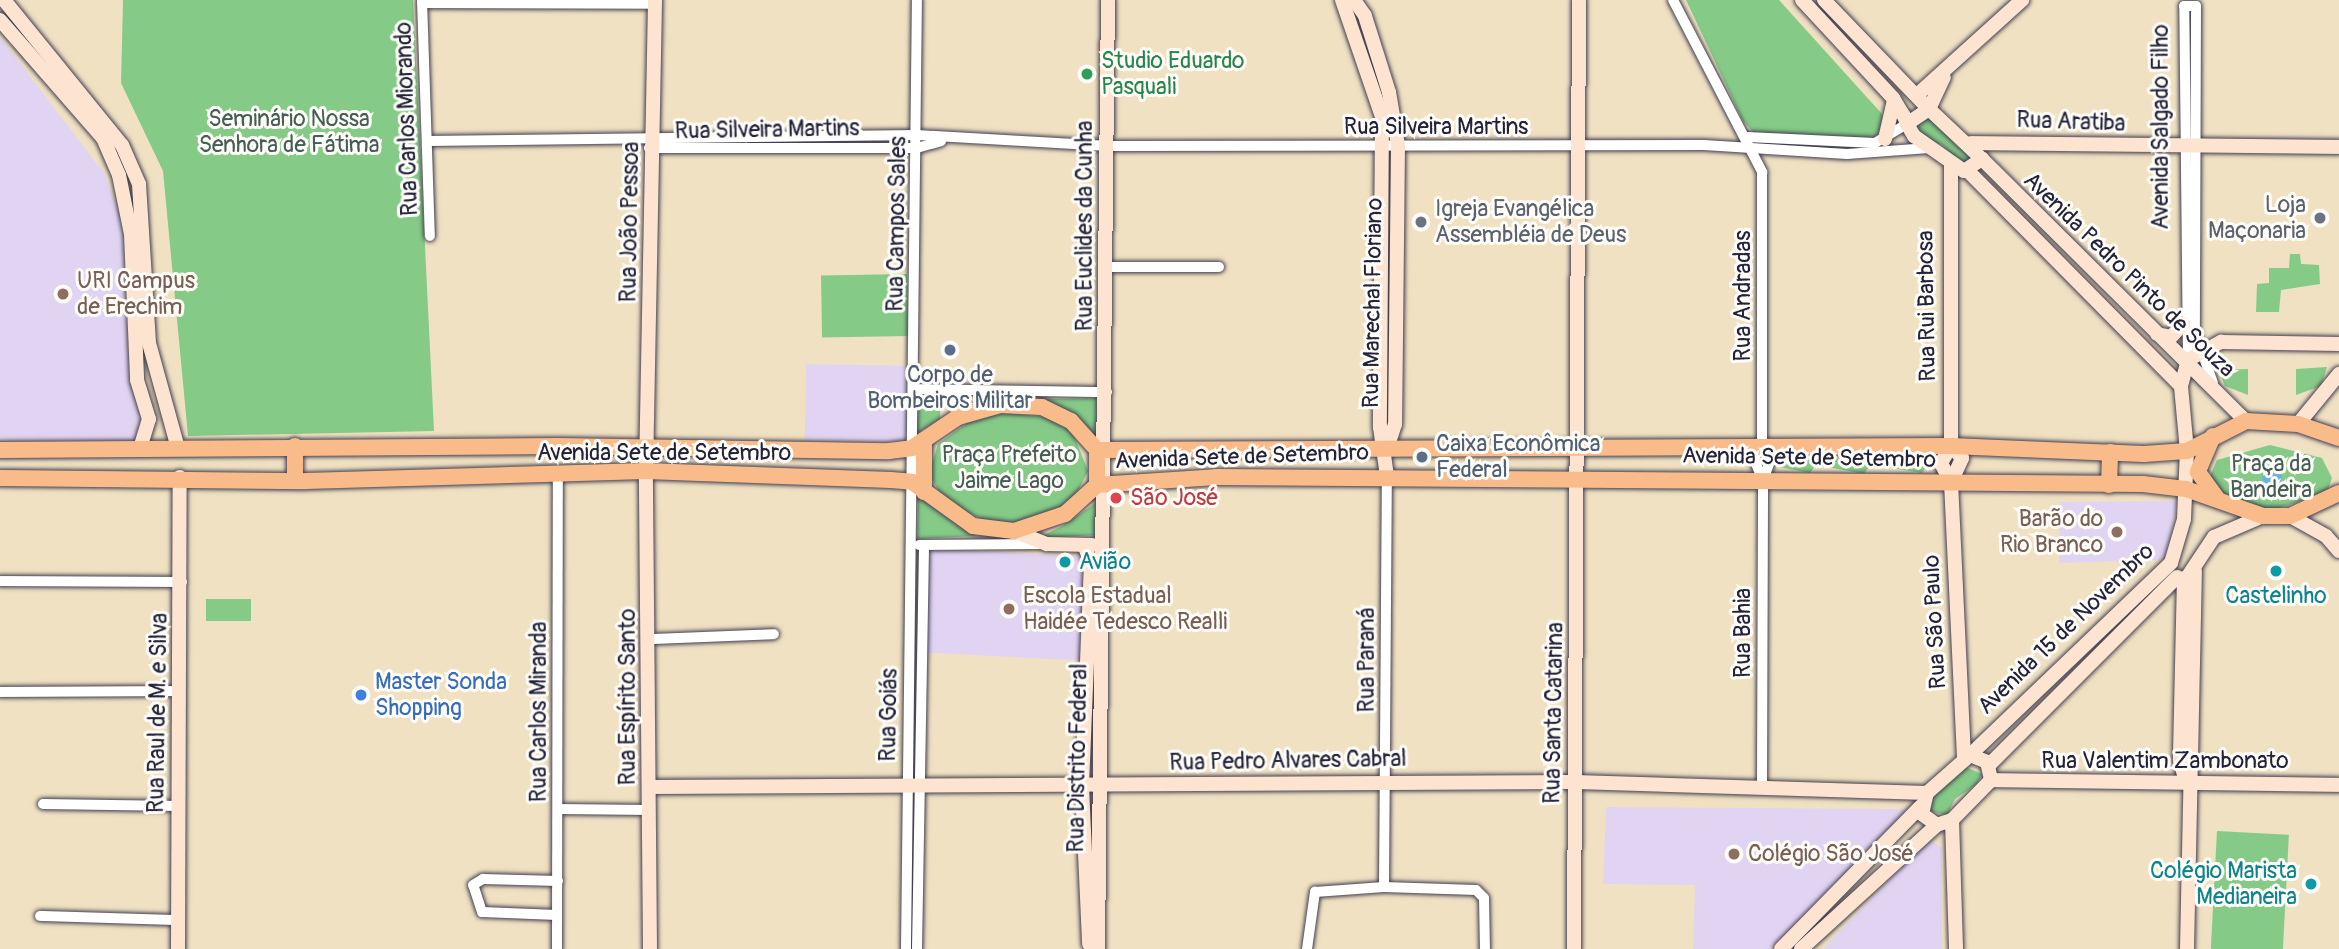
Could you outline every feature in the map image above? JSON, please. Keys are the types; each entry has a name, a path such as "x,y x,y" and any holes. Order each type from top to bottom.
{"main road":[{"name":"Avenida Sete de Setembro","path":"0,450 918,444 958,417 1000,405 1026,406 1071,421 1102,452 1580,450 1762,446 1951,446 2110,452 2188,451"},
{"path":"2188,451 2214,434 2246,421 2298,424 2336,438"},
{"path":"2214,434 2198,472 2218,500 2263,516 2290,516 2332,496 2339,481"},
{"path":"918,444 918,487 957,518 1008,531"},
{"path":"295,446 295,481"},
{"path":"558,446 558,474"},
{"path":"178,448 180,477"},
{"path":"1102,452 1102,484"},
{"path":"2109,485 2110,452"},
{"path":"1213,453 1216,477"},
{"name":"Avenida Sete de Setembro","path":"0,478 180,477 295,481 646,471 918,487"},
{"name":"Avenida Sete de Setembro","path":"1008,531 1065,514 1102,484 1216,477 1387,476 2109,485 2186,489 2218,500"}],"street":[{"path":"4,0 122,145 138,184 154,370 178,448"},
{"name":"Rua Campos Sales","path":"917,0 918,135 913,389 918,444"},
{"name":"Rua Euclides da Cunha","path":"1102,452 1107,392 1108,0"},
{"name":"Rua Marechal Floriano","path":"1342,0 1391,145"},
{"name":"Rua Marechal Floriano","path":"1354,0 1365,16 1389,92 1391,145 1380,427 1387,450 1387,476"},
{"name":"Rua Santa Catarina","path":"1574,949 1580,478 1579,0"},
{"name":"Rua Andradas","path":"1673,0 1754,148 1762,172 1762,446"},
{"name":"Avenida Pedro Pinto de Souza","path":"1802,0 1894,100 1907,124 1929,148 1951,165 1969,172 2181,386 2188,451 2186,489"},
{"name":"Avenida Pedro Pinto de Souza","path":"1824,0 1929,109 1971,143 1982,159 2157,334 2194,356 2246,421"},
{"path":"1917,95 1944,76 2022,0"},
{"path":"422,1 655,2"},
{"name":"Rua Carlos Miorando","path":"422,1 430,236"},
{"name":"Rua João Pessoa","path":"647,446 655,144 655,2"},
{"name":"Avenida Salgado Filho","path":"2181,386 2194,356 2190,148 2184,6 2196,6 2190,148 2183,324 2194,356"},
{"path":"0,20 103,138 119,175 131,234 136,372 149,419 140,449"},
{"path":"1844,44 1858,34"},
{"path":"1747,137 1846,144 1885,139 1929,109 1944,76"},
{"path":"1885,139 1894,100"},
{"name":"Rua Silveira Martins","path":"655,144 812,136 918,135 941,141 1109,146 1754,148 1847,154 1929,148"},
{"path":"812,136 813,149"},
{"name":"Rua Silveira Martins","path":"428,141 636,143 813,149 917,148 941,141"},
{"name":"Rua Aratiba","path":"1971,143 2190,148 2339,147"},
{"path":"1969,172 1982,159"},
{"name":"Rua Rui Barbosa","path":"1951,165 1951,446 1941,463 1951,482"},
{"path":"2073,276 2087,265"},
{"path":"1108,267 1219,267"},
{"path":"2157,334 2171,337 2183,324"},
{"path":"2194,356 2221,342 2339,344"},
{"path":"136,372 154,370"},
{"path":"2298,424 2339,374"},
{"path":"913,389 1107,392"},
{"path":"974,390 1000,405"},
{"path":"1026,406 1049,391"},
{"name":"Rua Espírito Santo","path":"647,446 652,639 650,949"},
{"path":"1762,446 1771,459 1763,480 1754,459 1762,446"},
{"name":"Rua Carlos Miranda","path":"557,949 558,474"},
{"name":"Rua Paraná","path":"1384,887 1387,476"},
{"name":"Rua Raul de M. e Silva","path":"178,949 182,582 180,477"},
{"name":"Rua Bahia","path":"1762,786 1763,480"},
{"name":"Rua São Paulo","path":"1951,482 1967,757"},
{"name":"Rua Distrito Federal","path":"1098,949 1104,546 1102,484"},
{"name":"Rua Goiás","path":"917,949 912,884 909,663 911,545 918,487"},
{"name":"Avenida 15 de Novembro","path":"2182,572 2186,489"},
{"name":"Avenida 15 de Novembro","path":"1801,949 1937,825 1952,820 1990,773 2010,742 2214,537 2263,516"},
{"path":"2290,516 2326,536 2339,551"},
{"path":"968,544 1008,531 1047,544"},
{"path":"911,545 1047,544 1087,550 1104,546"},
{"name":"Rua Goiás","path":"912,786 921,663 924,545"},
{"name":"Rua Distrito Federal","path":"1087,550 1083,787 1089,949"},
{"path":"2182,572 2180,760 2187,786 2187,949"},
{"name":"Avenida 15 de Novembro","path":"1781,949 2025,697 2182,572"},
{"path":"0,581 182,582"},
{"path":"652,639 774,634"},
{"path":"909,663 921,663"},
{"path":"0,692 180,691"},
{"path":"2025,697 2025,712 2040,713"},
{"path":"2002,722 2014,726 2010,742"},
{"path":"1967,757 1990,773"},
{"name":"Rua Valentim Zambonato","path":"1990,773 2187,786 2339,785"},
{"name":"Rua Pedro Alvares Cabral","path":"650,788 1576,782 1762,786 1924,799"},
{"path":"1924,799 1937,825"},
{"path":"43,804 179,806"},
{"path":"558,809 650,810"},
{"path":"1952,820 1956,949"},
{"path":"557,915 482,912 473,885 483,879 558,881"},
{"name":"Rua Goiás","path":"906,949 912,884"},
{"path":"1307,949 1315,892 1384,887 1476,890 1484,898 1485,949"},
{"path":"40,916 178,920"}],"shaded area":[{"name":"URI Campus de Erechim","path":"0,37 104,173 122,220 129,369 142,432 133,444 0,440"},
{"path":"806,364 908,366 907,442 805,440"},
{"name":"Barão do Rio Branco","path":"2177,501 2168,553 2159,560 2059,563 2060,502"},
{"name":"Escola Estadual Haidée Tedesco Realli","path":"930,549 1090,557 1085,661 925,652"},
{"name":"Colégio São José","path":"1606,807 1908,810 1770,949 1693,949 1695,885 1603,884"},
{"name":"Colégio São José","path":"1929,839 1942,848 1942,949 1823,949"}],"green space":[{"name":"Seminário Nossa Senhora de Fátima","path":"123,0 413,0 434,431 188,436 163,171 121,83"},
{"path":"1686,0 1779,0 1882,114 1885,127 1873,138 1758,137 1743,121"},
{"path":"1927,117 1977,156 1965,167 1942,145 1921,137 1914,126"},
{"path":"2290,254 2300,254 2301,264 2319,265 2320,284 2281,290 2279,312 2256,312 2257,284 2269,283 2269,268 2289,268"},
{"path":"907,274 908,336 822,337 821,276"},
{"path":"2327,367 2321,386 2296,395 2296,369"},
{"path":"2248,369 2248,395 2225,386 2218,370"},
{"name":"Praça Prefeito Jaime Lago","path":"917,393 941,393 940,419 915,434"},
{"name":"Praça Prefeito Jaime Lago","path":"1104,398 1097,439 1047,405 1047,399"},
{"name":"Praça Prefeito Jaime Lago","path":"1000,413 1050,417 1073,433 1088,471 1073,501 1040,520 995,525 945,502 929,474 938,444 971,420"},
{"name":"Praça da Bandeira","path":"2270,445 2322,458 2332,478 2327,493 2272,510 2226,499 2210,476 2217,460"},
{"path":"1811,456 1817,463 1810,473 1774,466 1779,458"},
{"path":"1865,457 1871,464 1864,474 1828,467 1833,459"},
{"path":"1923,457 1929,463 1922,473 1886,467 1890,458"},
{"name":"Praça Prefeito Jaime Lago","path":"918,498 926,499 976,536 917,539"},
{"name":"Praça Prefeito Jaime Lago","path":"1100,500 1100,535 1038,538 1062,526"},
{"path":"206,599 251,599 251,621 206,621"},
{"path":"1963,766 1982,774 1977,784 1955,799 1947,815 1933,812 1924,804"},
{"path":"2217,831 2289,835 2283,949 2211,949"}],"water":[{"path":"2268,468 2276,468 2282,478 2276,488 2268,488 2262,482 2262,474"}],"place":[{"name":"Studio Eduardo Pasquali","path":"1087,74"},
{"name":"Loja Maçonaria","path":"2320,218"},
{"name":"Igreja Evangélica Assembléia de Deus","path":"1421,222"},
{"name":"URI Campus de Erechim","path":"63,294"},
{"name":"Corpo de Bombeiros Militar","path":"950,350"},
{"name":"Caixa Econômica Federal","path":"1422,457"},
{"name":"São José","path":"1116,498"},
{"name":"Barão do Rio Branco","path":"2117,532"},
{"name":"Avião","path":"1065,562"},
{"name":"Castelinho","path":"2276,571"},
{"name":"Escola Estadual Haidée Tedesco Realli","path":"1009,609"},
{"name":"Master Sonda Shopping","path":"361,695"},
{"name":"Colégio São José","path":"1734,854"},
{"name":"Colégio Marista Medianeira","path":"2311,884"}]}
